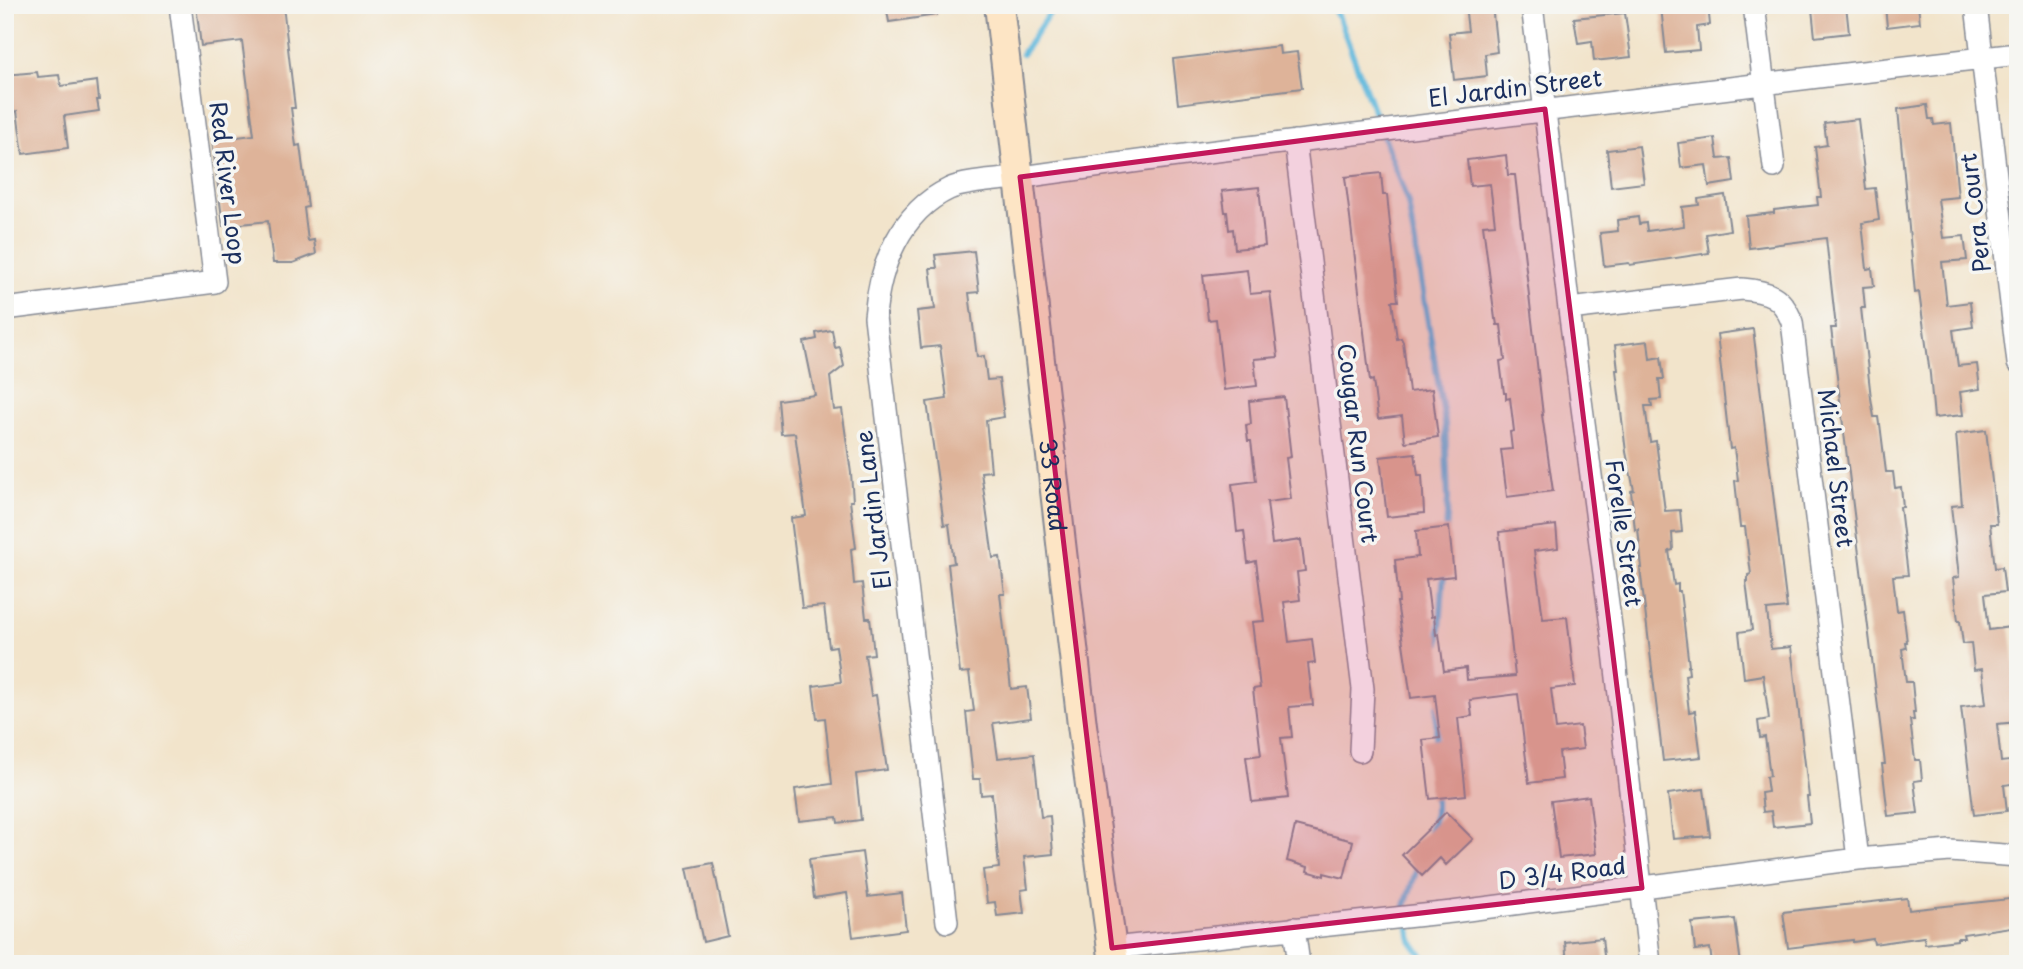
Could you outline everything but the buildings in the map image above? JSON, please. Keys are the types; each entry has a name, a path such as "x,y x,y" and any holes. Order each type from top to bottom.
{"main road":[{"name":"33 Road","path":"999,5 1082,725 1113,956"}],"street":[{"name":"Red River Loop","path":"5,309 215,282 180,5"},
{"name":"Forelle Street","path":"1532,5 1612,634 1650,964"},
{"path":"1754,5 1774,167"},
{"name":"Pera Court","path":"1976,5 2018,363"},
{"name":"El Jardin Street","path":"1020,177 1545,109 2018,54"},
{"name":"Cougar Run Court","path":"1295,141 1363,689 1360,751"},
{"name":"El Jardin Lane","path":"947,922 875,317 877,295 886,262 901,232 932,200 951,187 1020,177"},
{"name":"Michael Street","path":"1569,309 1742,289 1762,290 1777,298 1786,308 1792,322 1858,859"},
{"name":"D 3/4 Road","path":"1113,956 1294,928 1452,912 1858,859 1950,851 2018,856"},
{"path":"1294,928 1299,964"}],"highlighted area":[{"path":"1545,109 1642,888 1112,948 1020,177"}],"green space":[{"path":"5,14 8,16 13,56 5,57"}],"waterway":[{"path":"1022,54 1055,5"},
{"path":"1331,5 1339,18 1408,203 1445,423 1448,498 1446,535"},
{"path":"1439,643 1444,570"},
{"path":"1436,744 1437,706"},
{"path":"1428,834 1435,814 1435,790"},
{"path":"1418,865 1405,906 1411,940 1428,964"}]}
